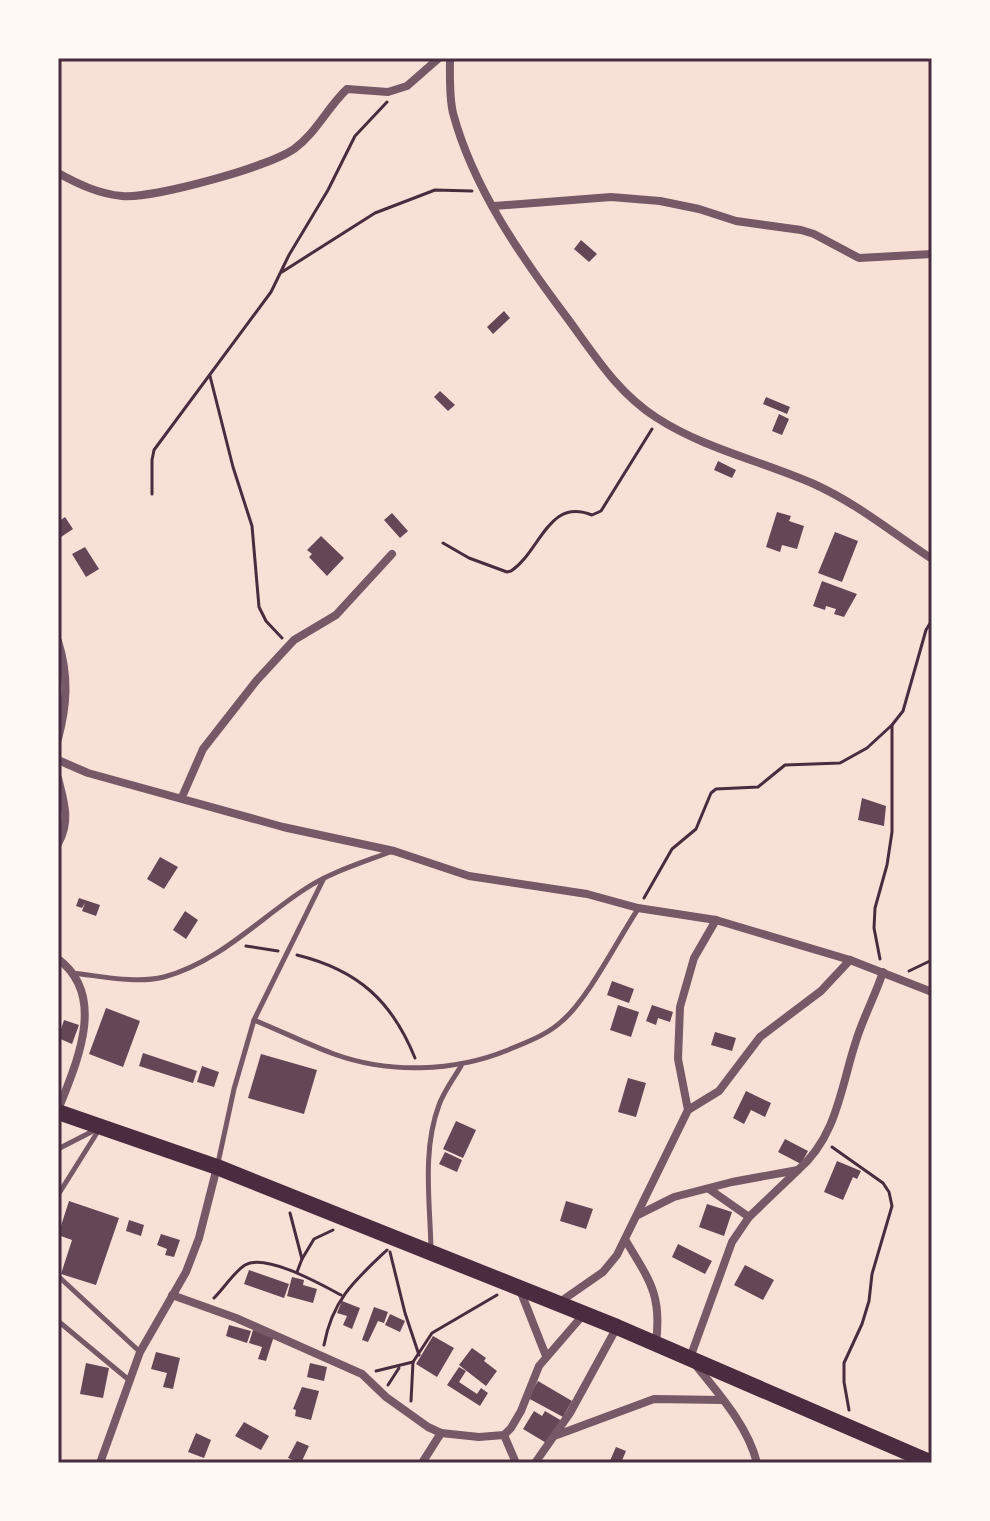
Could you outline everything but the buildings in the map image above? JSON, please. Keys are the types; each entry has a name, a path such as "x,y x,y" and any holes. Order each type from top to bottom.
{"highway":[{"path":"58,1111 217,1167 617,1327 932,1463"}],"street":[{"path":"58,173 95,190 122,196 145,196 257,167 294,149 319,126 347,89 388,92 407,86 439,58"},
{"path":"450,58 453,111 487,193 530,269 627,396 658,419 701,442 818,485 932,559"},
{"path":"494,206 611,197 660,201 736,221 814,234 859,258 932,254"},
{"path":"182,797 203,749 257,680 289,645 336,615 392,554"},
{"path":"58,641 66,682 66,706 58,739"},
{"path":"58,760 88,773 283,827 394,851 469,876 587,894 638,908 716,920 850,960 932,992"},
{"path":"58,778 66,807 66,821 58,844"},
{"path":"557,1304 603,1272 626,1241 653,1178 688,1110 678,1059 680,1007 694,958 716,920"},
{"path":"58,959 80,986 86,1014 75,1066 58,1111"},
{"path":"688,1110 719,1091 760,1037 821,991 850,960"},
{"path":"757,1463 747,1438 690,1358 732,1242 749,1217 811,1158 822,1141 840,1102 854,1045 883,972"},
{"path":"100,1463 140,1352 186,1272 199,1238 217,1167"},
{"path":"638,1215 674,1197 798,1170"},
{"path":"709,1189 749,1217"},
{"path":"626,1241 647,1276 657,1301 660,1315 656,1343"},
{"path":"515,1288 546,1356"},
{"path":"172,1295 362,1374 416,1420 441,1433 479,1437 504,1435 518,1419 546,1356 583,1315"},
{"path":"535,1463 557,1435 617,1327"},
{"path":"557,1435 654,1399 722,1400"},
{"path":"422,1463 441,1433"},
{"path":"504,1435 516,1463"}],"lane":[{"path":"72,973 143,979 185,970 231,943 325,877 394,851"},
{"path":"217,1167 234,1089 254,1020 325,877"},
{"path":"254,1020 335,1055 373,1064 419,1068 462,1065 522,1044 563,1021 576,1006 638,908"},
{"path":"432,1253 431,1134 440,1103 462,1065"},
{"path":"58,1149 101,1127"},
{"path":"58,1195 101,1127"},
{"path":"58,1276 140,1352"},
{"path":"58,1321 129,1380"}],"path":[{"path":"152,494 154,450 271,292 355,136 396,89"},
{"path":"282,272 375,213 402,202 435,190 487,193"},
{"path":"210,376 252,526 259,607 266,621 289,645"},
{"path":"443,543 485,565 511,571 564,512 578,510 592,515 601,511 658,419"},
{"path":"638,908 672,849 696,829 711,793 716,789 758,787 789,764 840,763 867,748 892,725 903,711 926,630 932,620 932,609"},
{"path":"883,972 874,928 875,908 892,832 892,725"},
{"path":"231,943 320,961 348,973 370,990 398,1021 419,1068"},
{"path":"898,977 932,960"},
{"path":"822,1141 883,1183 892,1206 877,1252 862,1324 844,1363 844,1382 853,1427"},
{"path":"285,1194 302,1259"},
{"path":"297,1273 314,1239 351,1221"},
{"path":"322,1356 331,1316 341,1295 389,1248 419,1355"},
{"path":"206,1307 249,1263 297,1273 341,1295"},
{"path":"362,1374 413,1362 432,1333 515,1288"},
{"path":"413,1362 410,1383 416,1420"},
{"path":"386,1397 391,1377 401,1366"}]}
